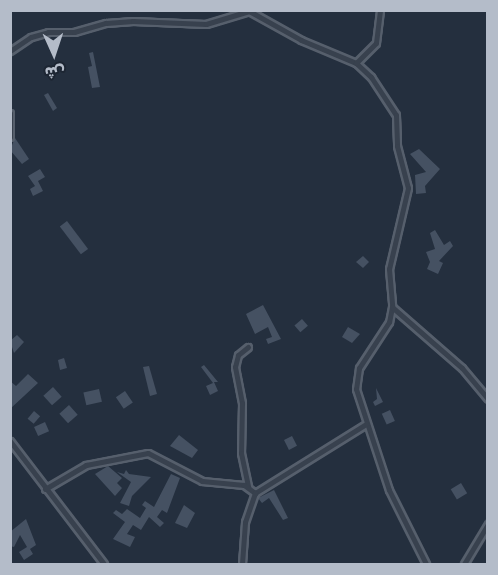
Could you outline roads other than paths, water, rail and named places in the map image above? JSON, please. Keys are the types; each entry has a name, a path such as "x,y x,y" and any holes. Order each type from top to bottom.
{"street":[{"path":"11,49 48,32 74,32 106,23 133,21 206,24 249,10 301,40 356,63 371,77 396,115 397,146 407,175 403,216 389,269 392,307 389,322 358,368 356,389 389,490 426,564"},
{"path":"356,63 376,43 382,11"},
{"path":"10,113 10,137"},
{"path":"392,307 462,368 488,399"},
{"path":"248,347 238,355 235,367 242,403 241,453 248,487"},
{"path":"242,564 245,522 255,493 366,424"},
{"path":"10,441 104,564"},
{"path":"45,489 86,465 148,453 202,481 248,487 255,493"},
{"path":"464,564 488,524"}]}
